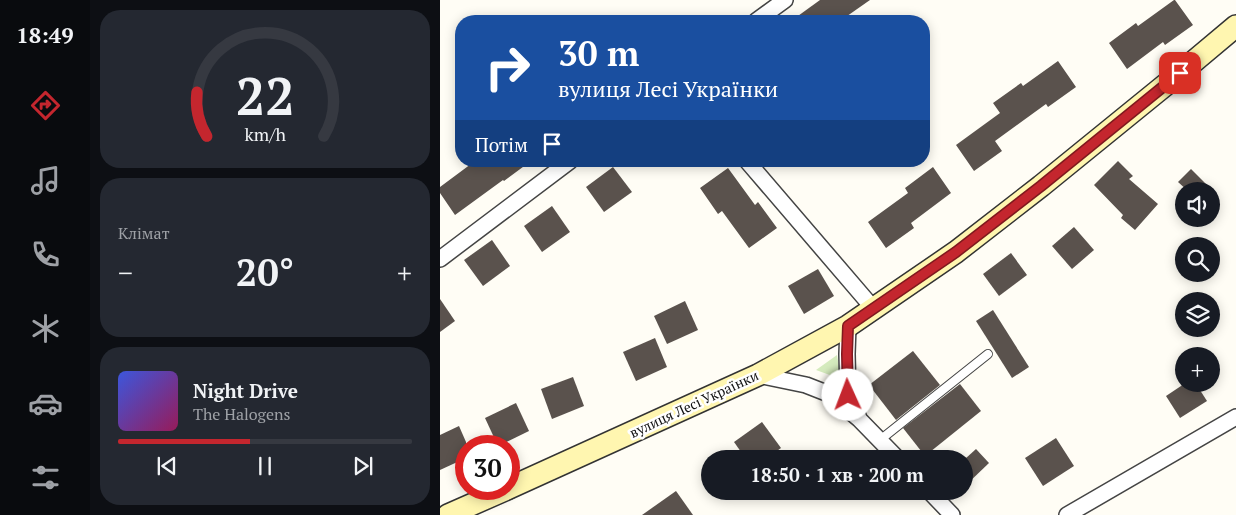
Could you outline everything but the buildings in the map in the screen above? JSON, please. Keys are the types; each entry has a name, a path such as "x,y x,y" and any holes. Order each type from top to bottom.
{"main road":[{"name":"вулиця Лесі Українки","path":"520,483 758,375 848,326 956,252 1033,192 1236,26"},
{"name":"вулиця Лесі Українки","path":"448,515 481,500"}],"street":[{"path":"764,15 785,0"},
{"path":"440,260 562,167"},
{"path":"753,167 873,308"},
{"path":"848,326 848,395 859,419"},
{"path":"758,375 806,385 829,394 859,419 889,450"},
{"path":"1067,515 1236,417"},
{"path":"938,500 952,515"}],"lane":[{"path":"880,440 988,354"}],"green space":[{"path":"837,355 840,373 838,378 816,370"}],"route":[{"path":"848,395 848,326 956,252 1041,186 1180,73"}]}
